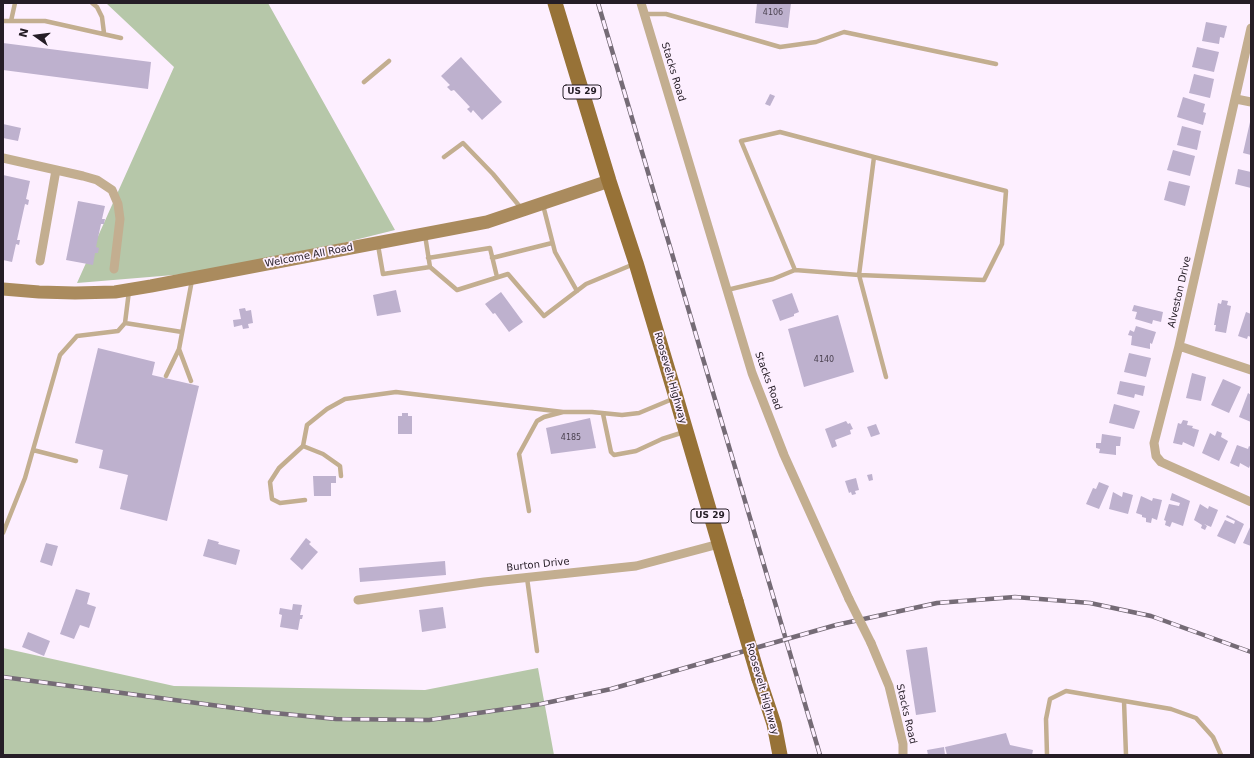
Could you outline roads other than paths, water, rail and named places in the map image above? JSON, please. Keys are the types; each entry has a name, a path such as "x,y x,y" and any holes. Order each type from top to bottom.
{"main road":[{"name":"Roosevelt Highway","path":"555,3 608,181 636,263 718,544 774,724 780,755"}],"street":[{"name":"Stacks Road","path":"641,3 752,373 784,455 871,643 889,686 903,744 903,755"},
{"name":"Alveston Drive","path":"1251,28 1179,346 1154,443 1156,456 1161,462 1251,502"},
{"path":"1236,99 1251,102"},
{"path":"3,158 97,180 112,190 120,219 114,269"},
{"path":"40,261 56,170"},
{"name":"Welcome All Road","path":"3,289 75,293 129,289 192,278 488,222 608,181"},
{"path":"1179,346 1251,370"},
{"name":"Burton Drive","path":"358,600 527,578 636,566 718,544"}],"lane":[{"path":"11,21 15,3"},
{"path":"92,3 97,7 102,17 104,33"},
{"path":"644,14 666,14 780,47 816,42 844,32 996,64"},
{"path":"3,21 45,21 121,38"},
{"path":"364,82 389,61"},
{"path":"727,290 773,279 795,270 859,275 984,280 1002,244 1006,191 780,132 741,141 795,270"},
{"path":"444,157 463,143 493,174 523,211"},
{"path":"874,157 859,275 886,377"},
{"path":"543,204 555,252 577,291"},
{"path":"425,234 430,267 456,290 508,274 544,316 586,284 636,263"},
{"path":"378,243 383,274 430,267"},
{"path":"492,258 552,243"},
{"path":"428,258 490,248 497,277"},
{"path":"166,376 179,349 192,278"},
{"path":"3,533 25,478 60,355 77,336 118,331 126,323 129,289"},
{"path":"126,323 182,332"},
{"path":"179,349 191,381"},
{"path":"305,500 280,503 272,499 270,482 280,468 303,446 307,425 327,409 345,398 396,392 563,412 592,412 603,414 639,413 676,397"},
{"path":"529,511 519,454 537,421 544,417 563,412"},
{"path":"603,414 611,452 614,455 636,451 662,439 685,432"},
{"path":"303,446 323,454 340,466 341,476"},
{"path":"33,450 76,461"},
{"path":"527,578 536,652"},
{"path":"1047,755 1046,719 1050,699 1066,691 1171,709 1196,718 1213,737 1221,755"},
{"path":"1124,702 1126,755"}],"railway":[{"path":"598,3 820,755"},
{"path":"3,677 264,712 336,719 429,720 541,704 611,689 836,625 937,603 1015,597 1090,603 1151,616 1251,652"}]}
